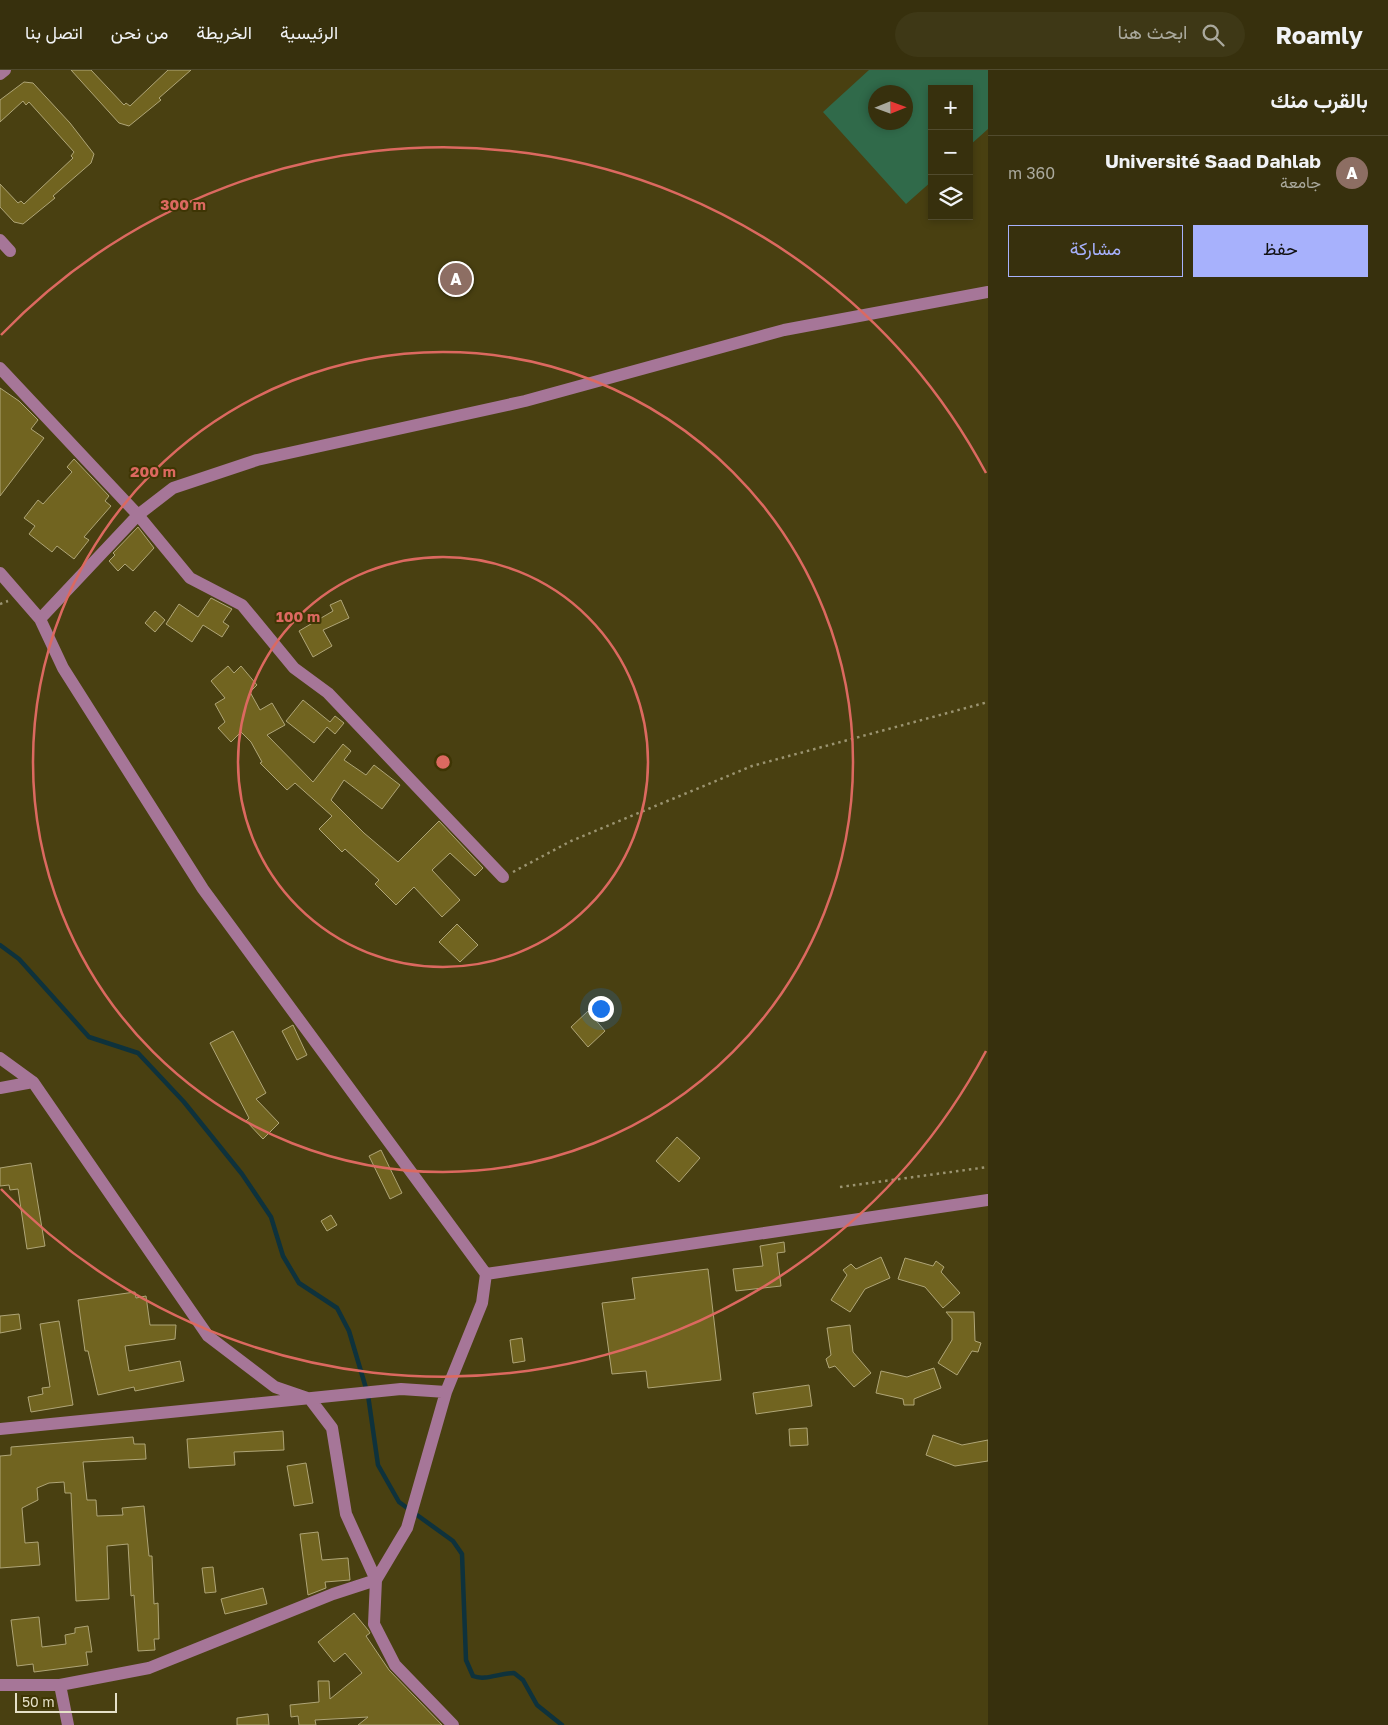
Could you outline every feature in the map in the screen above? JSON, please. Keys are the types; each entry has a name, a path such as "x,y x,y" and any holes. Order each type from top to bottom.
{"street":[{"path":"0,74 5,70"},
{"path":"0,240 10,251"},
{"path":"40,619 138,515 173,488 257,460 525,401 784,330 988,292"},
{"path":"0,368 138,515 190,578 242,605 294,668 328,693 502,878"},
{"path":"0,574 40,619 63,668 203,889 486,1274 482,1302 446,1392 406,1528 376,1580 333,1594 149,1668 60,1685 0,1685"},
{"path":"0,1058 33,1082 208,1336 275,1386 310,1399 332,1428 346,1514 376,1580 374,1624 396,1665 453,1725"},
{"path":"0,1088 33,1082"},
{"path":"486,1274 988,1200"},
{"path":"0,1429 401,1390 446,1392"},
{"path":"60,1685 68,1725"}],"path":[{"path":"502,878 570,841 752,766 988,702"},
{"path":"840,1187 988,1167"}],"green space":[{"path":"869,70 988,70 988,129 973,142 973,85 928,85 928,185 906,204 823,112"}],"building":[{"path":"71,70 91,70 124,105 126,103 130,106 168,70 191,70 159,98 161,100 129,126 119,123"},
{"path":"24,82 33,83 70,123 94,154 91,163 53,196 55,198 23,224 14,222 0,207 0,184 18,203 21,201 24,204 73,158 71,156 74,152 29,102 26,105 23,101 0,122 0,100"},
{"path":"0,388 19,401 38,420 31,429 44,438 0,496"},
{"path":"74,459 109,496 105,501 111,506 84,537 89,540 74,559 57,546 52,552 29,534 35,526 24,518 38,500 43,504 72,472 67,467"},
{"path":"138,527 154,548 133,571 125,564 118,571 109,561 115,555 113,553"},
{"path":"211,598 232,609 223,622 229,626 222,637 203,625 192,642 166,624 179,604 198,617"},
{"path":"341,600 349,618 323,630 332,646 313,657 299,631 333,611 330,605"},
{"path":"155,611 165,620 155,632 145,623"},
{"path":"228,666 234,673 241,666 257,685 250,692 260,710 272,703 285,725 267,735 313,782 343,744 351,751 344,760 366,775 374,765 400,785 382,809 344,780 331,800 364,833 398,862 439,821 483,868 475,876 450,853 432,870 460,900 442,917 414,887 396,905 375,884 379,880 345,849 342,852 319,829 332,816 295,783 287,790 260,763 262,762 251,742 241,732 231,742 218,728 225,722 215,704 225,698 211,681"},
{"path":"303,700 330,722 335,716 344,723 335,734 327,727 314,743 286,721"},
{"path":"457,924 478,945 460,962 439,942"},
{"path":"588,1011 605,1031 588,1047 571,1027"},
{"path":"293,1025 307,1055 297,1060 282,1031"},
{"path":"233,1031 266,1093 256,1099 279,1123 263,1139 246,1121 249,1118 210,1043"},
{"path":"677,1137 700,1158 679,1182 656,1161"},
{"path":"381,1150 402,1193 390,1199 369,1156"},
{"path":"31,1163 45,1246 27,1249 18,1189 10,1190 9,1185 0,1186 0,1168"},
{"path":"331,1215 337,1225 327,1231 321,1221"},
{"path":"784,1242 785,1252 777,1253 781,1286 736,1291 733,1269 763,1266 760,1246"},
{"path":"881,1257 890,1278 865,1289 850,1312 831,1300 847,1275 843,1270 851,1264 856,1269"},
{"path":"905,1258 933,1266 936,1261 944,1267 941,1272 960,1293 943,1308 925,1287 898,1279"},
{"path":"708,1269 721,1380 648,1388 646,1371 612,1374 602,1303 635,1299 632,1278"},
{"path":"135,1292 136,1298 146,1296 150,1325 176,1325 175,1339 125,1346 129,1371 180,1361 184,1381 135,1391 134,1387 98,1395 88,1351 85,1351 78,1300"},
{"path":"946,1312 974,1312 975,1341 981,1343 978,1352 972,1351 957,1375 938,1363 952,1340 952,1319"},
{"path":"19,1314 21,1329 0,1333 0,1316"},
{"path":"59,1321 73,1405 31,1412 28,1397 43,1394 42,1388 50,1387 40,1324"},
{"path":"850,1325 853,1352 871,1373 854,1387 835,1366 829,1368 826,1359 831,1355 827,1328"},
{"path":"522,1338 525,1361 513,1363 510,1340"},
{"path":"934,1368 941,1388 914,1399 914,1405 904,1405 903,1399 876,1393 881,1371 907,1377"},
{"path":"809,1385 812,1406 756,1414 753,1393"},
{"path":"807,1428 808,1445 790,1446 789,1429"},
{"path":"283,1431 284,1450 234,1452 235,1465 189,1468 187,1439"},
{"path":"933,1435 962,1445 988,1440 988,1461 955,1466 926,1455"},
{"path":"133,1437 134,1444 145,1444 146,1459 83,1462 87,1500 96,1500 97,1516 123,1515 122,1508 144,1506 149,1556 152,1556 154,1604 158,1603 159,1639 154,1639 155,1650 138,1651 134,1595 131,1596 128,1544 107,1546 109,1599 76,1601 71,1493 65,1493 64,1482 49,1483 37,1488 38,1500 22,1508 25,1543 38,1542 40,1565 0,1568 0,1456 11,1455 11,1447"},
{"path":"306,1463 313,1503 294,1506 287,1466"},
{"path":"318,1532 322,1560 348,1558 350,1580 325,1582 326,1588 308,1595 300,1534"},
{"path":"213,1567 216,1592 205,1593 202,1568"},
{"path":"263,1588 267,1604 225,1614 221,1599"},
{"path":"354,1613 370,1633 366,1636 389,1670 442,1725 358,1725 368,1717 315,1720 316,1725 299,1725 298,1716 291,1717 290,1705 319,1702 318,1681 329,1681 330,1699 362,1673 345,1653 334,1662 318,1642"},
{"path":"39,1617 42,1647 66,1644 65,1635 75,1633 75,1628 88,1626 92,1652 86,1652 88,1665 34,1672 33,1664 17,1666 11,1620"},
{"path":"268,1714 269,1725 237,1725 237,1718"}],"waterway":[{"path":"0,945 19,959 89,1037 138,1053 184,1102 242,1174 271,1217 283,1256 299,1283 337,1308 349,1331 368,1395 378,1465 399,1502 453,1541 462,1554 466,1660 473,1676 482,1678 514,1673 523,1680 537,1705 562,1725"}],"place":[{"name":"Université Saad Dahlab","path":"456,279"}]}
